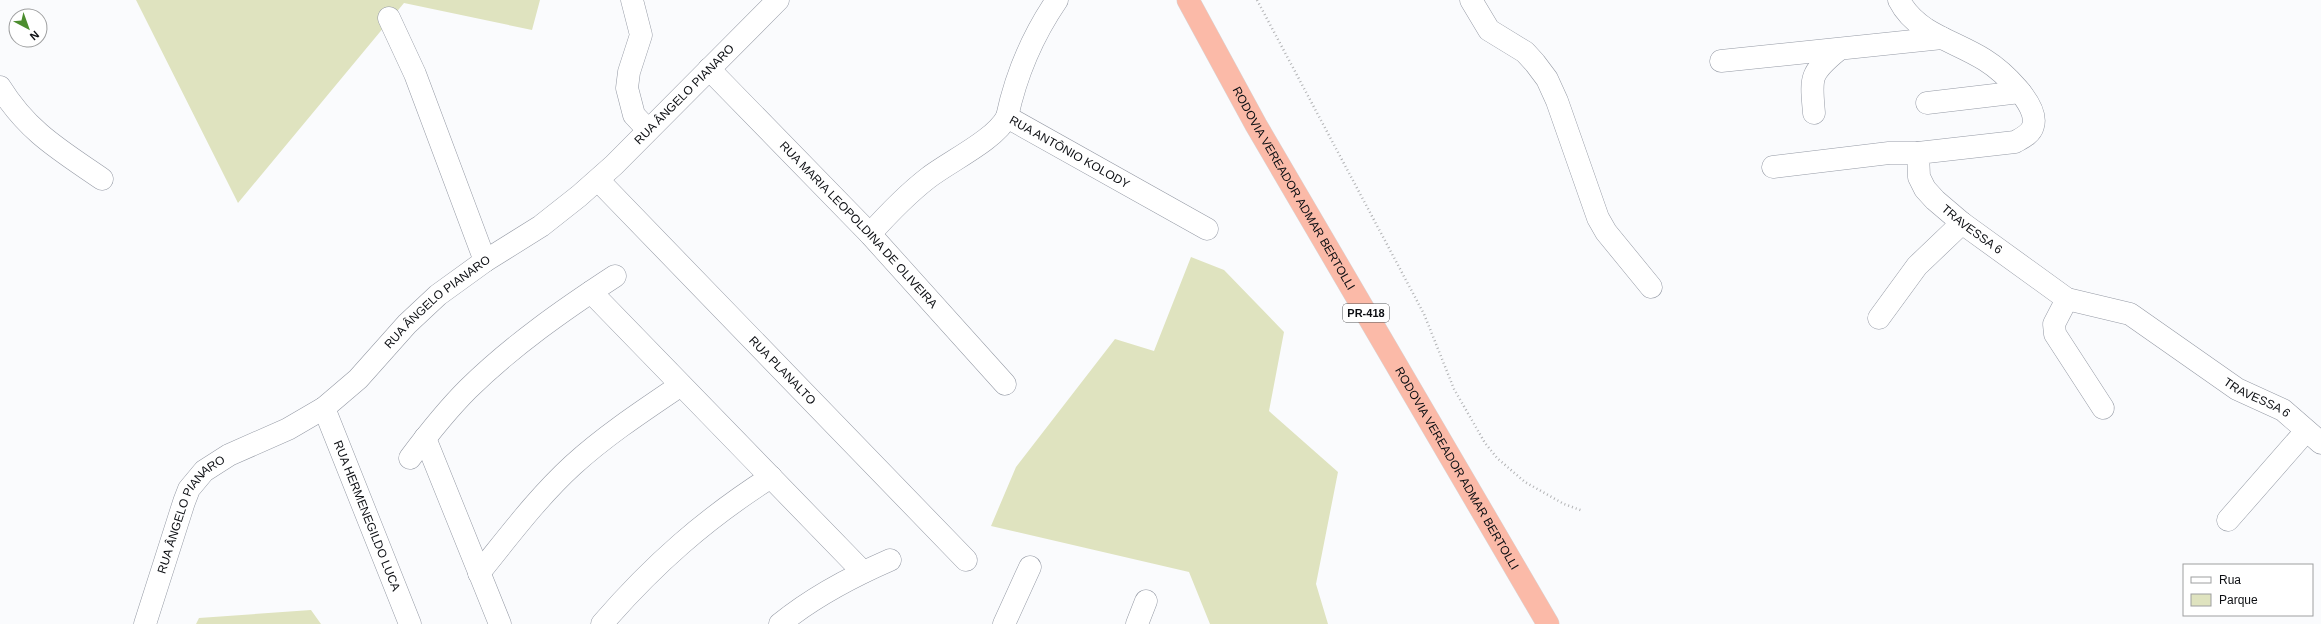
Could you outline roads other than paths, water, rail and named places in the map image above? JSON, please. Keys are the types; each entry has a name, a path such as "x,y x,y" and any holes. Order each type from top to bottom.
{"highway":[{"name":"RODOVIA VEREADOR ADMAR BERTOLLI","path":"1188,0 1256,125 1548,624"}],"street":[{"path":"632,0 641,35 629,72 627,88 634,115 648,130"},
{"name":"RUA ÂNGELO PIANARO","path":"145,624 184,502 195,480 214,463 288,429 324,408 358,379 407,324 438,294 485,261 547,221 598,180 778,0"},
{"path":"1007,117 1012,95 1035,36 1057,0"},
{"path":"1471,0 1490,30 1525,52 1547,79 1557,101 1598,218 1651,287"},
{"path":"1773,166 1890,153 1918,153 2004,144 2025,137 2033,128 2035,118 2031,107 2020,92 1986,61 1942,38 1912,18 1899,0"},
{"path":"388,18 415,74 485,261"},
{"path":"1721,61 1942,38"},
{"path":"1814,113 1813,77 1822,63 1837,50"},
{"name":"RUA MARIA LEOPOLDINA DE OLIVEIRA","path":"709,69 870,234 1005,384"},
{"path":"0,87 15,110 39,135 102,179"},
{"path":"1927,103 2020,92"},
{"name":"RUA ANTÔNIO KOLODY","path":"870,234 911,192 948,164 998,131 1007,117 1207,229"},
{"name":"TRAVESSA 6","path":"1918,153 1919,177 1925,189 1962,223 2067,299 2130,314 2237,389 2283,410 2314,437"},
{"name":"RUA PLANALTO","path":"598,180 966,560"},
{"path":"1879,318 1917,266 1962,223"},
{"path":"410,458 467,389 489,369 537,330 615,276"},
{"path":"591,292 863,572"},
{"path":"2067,299 2054,324 2055,334 2103,408"},
{"path":"480,573 543,495 573,465 618,428 681,385"},
{"name":"RUA HERMENEGILDO LUCA","path":"324,408 410,624"},
{"path":"2228,520 2314,437"},
{"path":"425,438 500,624"},
{"path":"602,624 676,546 735,500 771,477"},
{"path":"780,624 823,594 863,572 890,560"},
{"path":"1004,624 1030,567"},
{"path":"1136,624 1146,601"}]}
